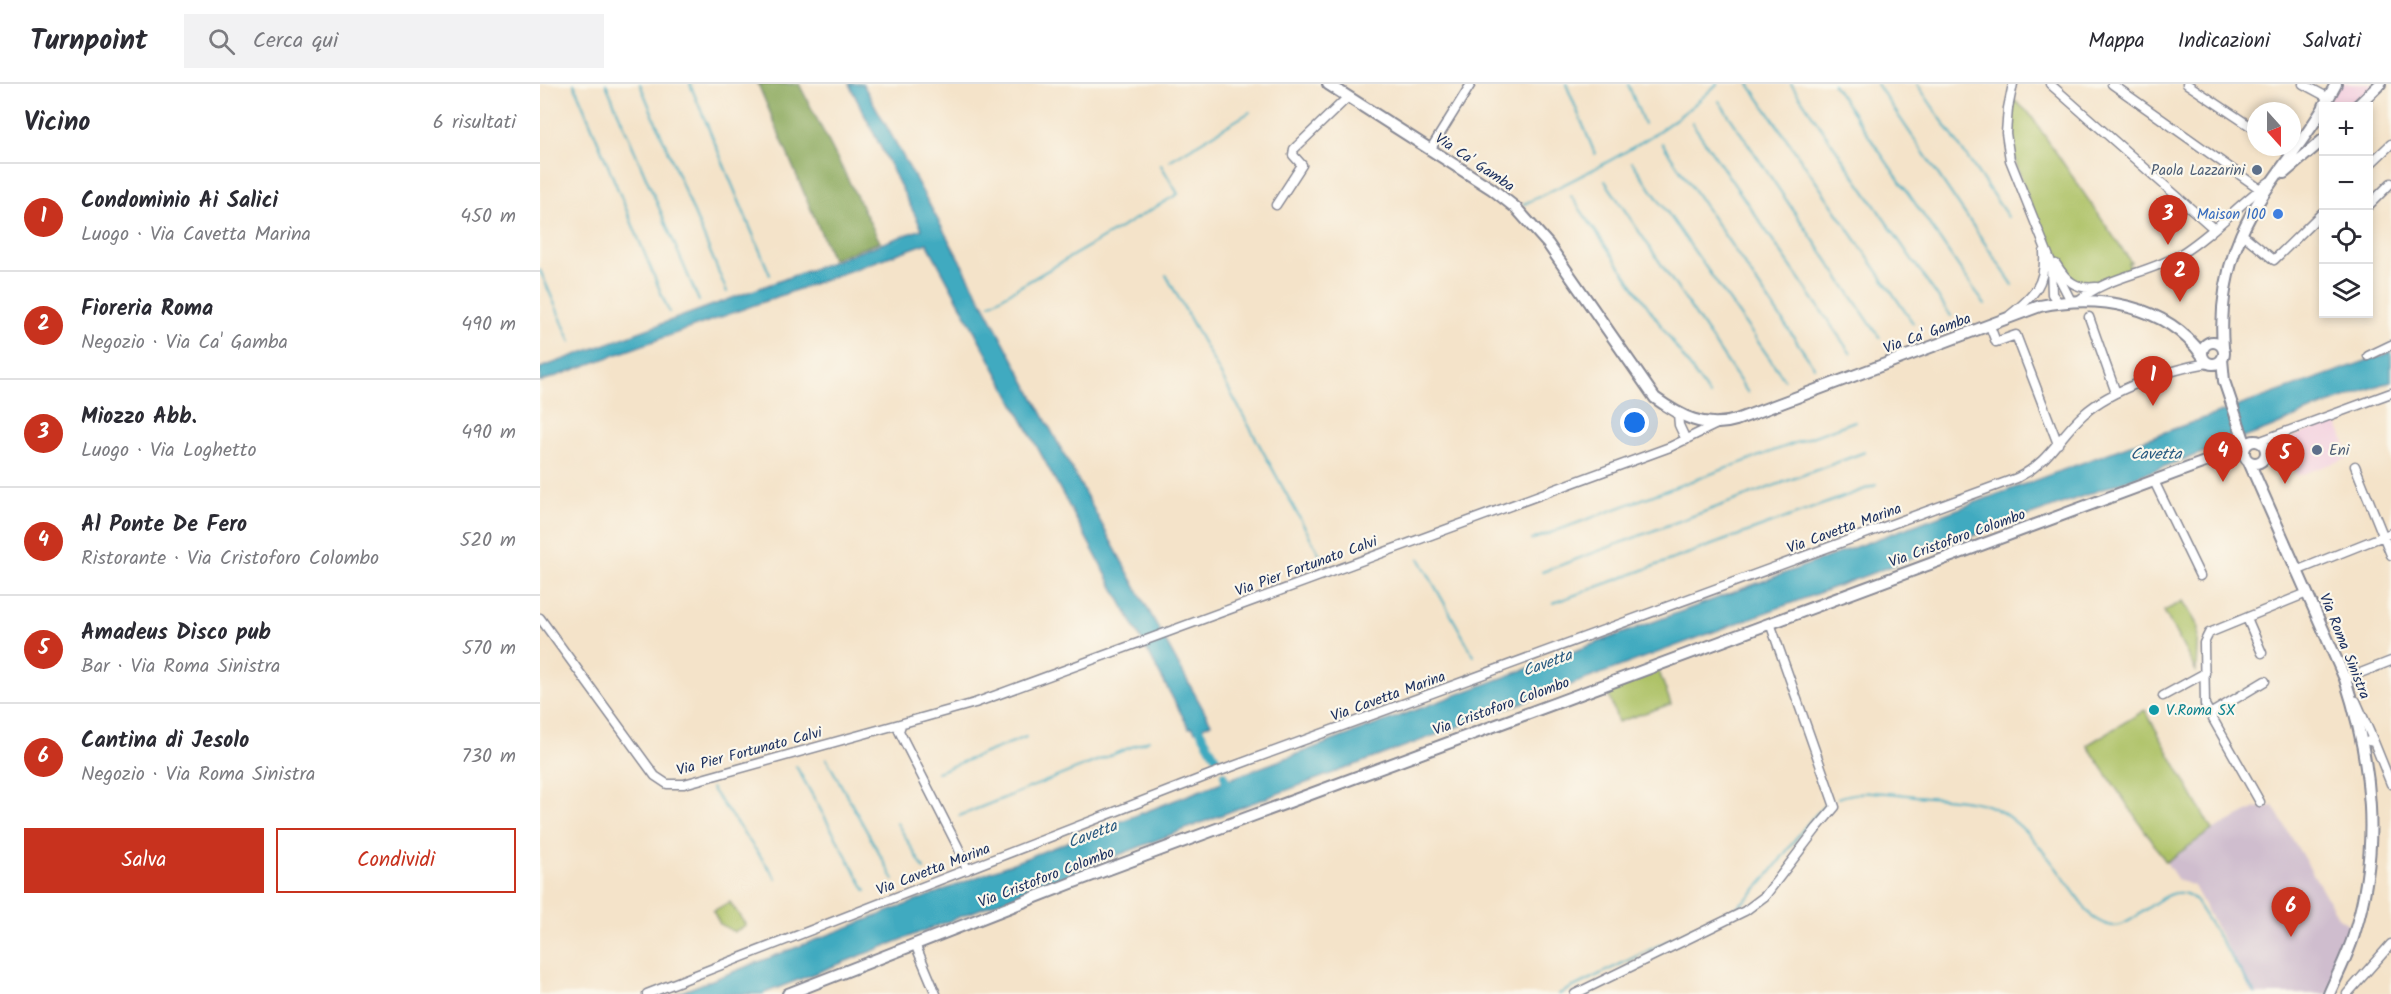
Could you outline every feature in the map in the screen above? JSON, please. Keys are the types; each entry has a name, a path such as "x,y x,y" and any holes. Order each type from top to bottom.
{"street":[{"name":"Via Ca' Gamba","path":"1328,84 1492,189 1529,221 1548,244 1655,398 1691,420 1717,424 1736,420 2040,306 2074,301 2108,303 2136,309 2160,319 2186,337 2226,386"},
{"path":"1430,150 1471,84"},
{"path":"2013,84 2006,133 2010,160 2047,254 2074,301 2102,286 2171,260 2214,229 2260,189 2290,169 2319,143"},
{"path":"2050,84 2214,229"},
{"path":"2112,84 2260,189"},
{"path":"2187,84 2247,124"},
{"path":"2303,84 2324,102"},
{"path":"2327,102 2336,84"},
{"path":"2361,102 2380,84"},
{"path":"1276,204 1302,165 1293,154 1294,148 1348,97"},
{"path":"2301,143 2319,115"},
{"path":"2373,161 2391,144"},
{"path":"2249,447 2226,386 2222,359 2224,353 2222,324 2226,286 2241,233 2292,156"},
{"path":"2373,201 2391,183"},
{"path":"2240,206 2250,204 2253,213"},
{"path":"2230,215 2253,213"},
{"path":"2241,233 2274,260 2319,216"},
{"path":"2047,254 2073,284 2084,288 2102,286"},
{"path":"2047,254 2052,294 2058,303"},
{"path":"2003,321 2040,286 2047,254"},
{"path":"2089,317 2116,393"},
{"path":"2222,324 2203,348 2206,360 2218,363 2222,359"},
{"path":"1990,326 1996,342 2016,335 2058,444"},
{"name":"Via Ca' Gamba","path":"2186,337 2208,343"},
{"path":"2208,343 2218,342 2223,347"},
{"path":"2368,356 2391,345"},
{"name":"Via Cavetta Marina","path":"647,994 1212,774 2017,478 2042,463 2083,414 2098,402 2116,393 2206,360"},
{"path":"2249,447 2391,393"},
{"path":"1678,414 1679,425 1686,440"},
{"name":"Via Pier Fortunato Calvi","path":"540,618 656,776 667,784 684,784 975,703 1686,440 1717,424"},
{"path":"2264,457 2297,427"},
{"path":"2249,447 2264,446 2264,457"},
{"name":"Via Cristoforo Colombo","path":"788,994 1232,822 2228,454 2249,447 2255,464 2264,457"},
{"name":"Via Roma Sinistra","path":"2249,447 2262,490 2345,679 2368,742 2372,815 2366,892 2353,938 2329,994"},
{"name":"Via Roma Sinistra","path":"2262,490 2264,457"},
{"path":"2355,466 2387,534 2391,555"},
{"path":"2154,481 2200,576"},
{"path":"2296,571 2387,534"},
{"path":"2260,801 2205,705 2205,638 2210,633 2307,593"},
{"path":"2247,618 2262,653"},
{"path":"1575,994 1745,911 1766,896 1835,807 1770,624"},
{"path":"2345,679 2391,661"},
{"path":"2163,696 2205,673"},
{"path":"2210,714 2265,681"},
{"path":"901,725 899,731 958,847 967,870"},
{"path":"2368,742 2391,784"},
{"path":"915,944 936,994"},
{"path":"2347,994 2391,944"}],"shaded area":[{"path":"2336,84 2380,84 2361,102 2326,102"},
{"name":"Eni","path":"2336,421 2351,457 2297,476 2283,443"},
{"path":"2273,806 2339,918 2356,930 2329,994 2252,994 2194,886 2178,880 2166,862 2212,830 2256,808"}],"green space":[{"path":"758,84 799,84 880,242 832,259"},
{"path":"2013,99 2029,113 2131,262 2128,263 2131,270 2098,284 2085,285 2078,283 2068,275 2057,261 2020,177 2012,145"},
{"path":"2183,601 2198,626 2196,671 2164,611"},
{"path":"1658,669 1671,704 1618,722 1606,688"},
{"path":"2145,710 2212,830 2166,862 2087,745"},
{"path":"730,902 746,925 734,932 720,924 713,911"}],"water":[{"path":"849,84 863,84 1211,723 1195,731 1192,727 1189,728 927,243 540,382 540,368 922,229"},
{"name":"Cavetta","path":"2391,352 2391,381 2268,429 1247,805 762,994 676,994 1227,780 2168,431"}],"waterway":[{"path":"574,84 669,312"},
{"path":"606,84 699,301"},
{"path":"640,84 727,292"},
{"path":"690,84 770,275"},
{"path":"1566,84 1595,154"},
{"path":"1628,84 1644,124"},
{"path":"1524,204 1626,152 1674,120 1717,84"},
{"path":"1749,84 1913,323"},
{"path":"1791,84 1951,316"},
{"path":"1833,84 1985,305"},
{"path":"1877,84 2013,285"},
{"path":"1917,84 2008,217"},
{"path":"1719,101 1880,338"},
{"path":"1169,161 1250,112"},
{"path":"1692,123 1851,354"},
{"path":"1662,143 1814,367"},
{"path":"1632,162 1784,379"},
{"path":"990,304 1178,194 1161,165"},
{"path":"1605,181 1748,393"},
{"path":"1571,196 1710,396"},
{"path":"540,270 571,342"},
{"path":"1166,275 1321,557"},
{"path":"1531,540 1855,421"},
{"path":"1542,572 1865,452"},
{"path":"1553,603 1876,485"},
{"path":"1419,558 1474,656"},
{"path":"1194,720 1216,758"},
{"path":"937,772 1026,737"},
{"path":"959,816 1149,740"},
{"path":"826,758 894,880"},
{"path":"796,766 866,891"},
{"path":"1224,775 1229,792"},
{"path":"711,788 776,878"},
{"path":"1838,798 1857,793 1886,793 1967,800 1999,811 2014,821 2044,852 2092,917 2108,925 2124,923 2164,897 2174,893 2184,893 2194,899 2255,994"},
{"path":"1559,994 1734,909 1760,885 1815,815 1828,803"},
{"path":"897,823 924,869"}],"place":[{"name":"Paola Lazzarini","path":"2257,170"},
{"name":"Maison 100","path":"2278,214"},
{"name":"Miozzo Abb.","path":"2168,245"},
{"name":"Fioreria Roma","path":"2180,302"},
{"name":"Condominio Ai Salici","path":"2153,406"},
{"name":"Eni","path":"2317,450"},
{"name":"Al Ponte De Fero","path":"2223,482"},
{"name":"Amadeus Disco pub","path":"2285,484"},
{"name":"V.Roma SX","path":"2154,710"},
{"name":"Cantina di Jesolo","path":"2291,937"}]}
